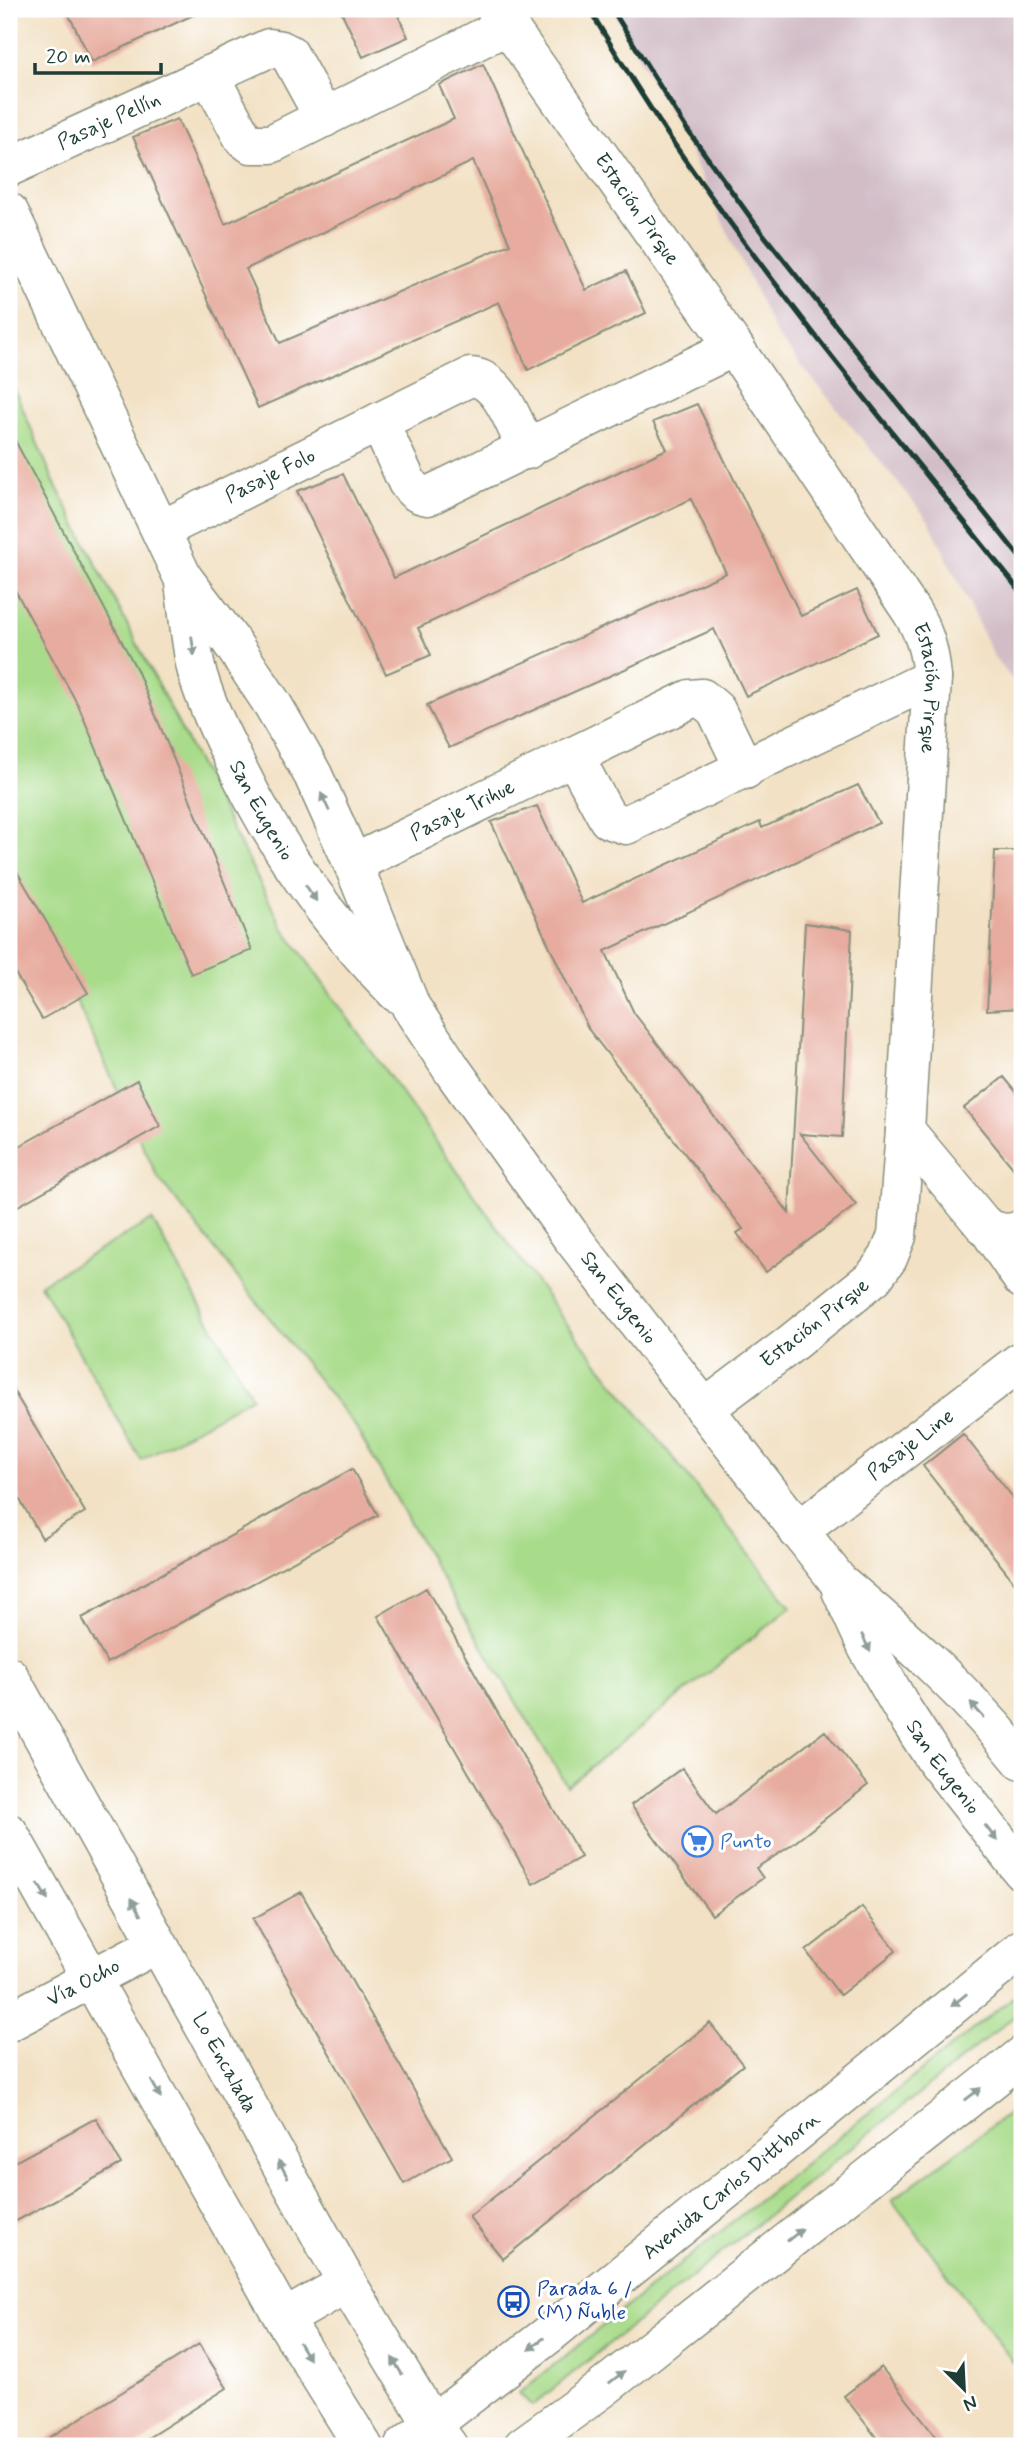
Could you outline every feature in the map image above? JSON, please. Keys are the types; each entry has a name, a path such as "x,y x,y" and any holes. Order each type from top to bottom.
{"street":[{"path":"209,75 236,130 243,138 251,144 271,144 324,118 502,17"},
{"name":"Estación Pirque","path":"502,17 734,347 920,626 927,643 932,678 897,1236 888,1258 874,1277 704,1409"},
{"name":"Pasaje Pellín","path":"9,167 269,48 289,54 296,62 324,118"},
{"name":"San Eugenio","path":"9,212 183,578 230,640 273,705 313,775 353,864 411,1007"},
{"path":"379,422 412,490 420,495 436,494 734,347"},
{"name":"Pasaje Folo","path":"161,530 462,380 479,377 490,382 527,450"},
{"name":"San Eugenio","path":"183,578 197,669 220,731 248,791 282,849 320,905 363,958 411,1007 531,1181 838,1581 941,1672 1020,1755"},
{"path":"574,756 608,819 615,824 625,825 932,678"},
{"name":"Pasaje Trihue","path":"353,864 690,699 702,698 716,710 745,769"},
{"path":"905,1130 1004,1228 1022,1279"},
{"name":"Pasaje Line","path":"798,1531 1022,1360"},
{"name":"San Eugenio","path":"838,1581 867,1647 903,1710 936,1761 1022,1871"},
{"name":"Lo Encalada","path":"9,1676 347,2283 428,2439"},
{"path":"9,1833 284,2319 363,2446"},
{"name":"Vía Ocho","path":"9,2022 157,1944"},
{"name":"Avenida Carlos Dittborn","path":"428,2439 548,2335 1022,1949"},
{"path":"523,2446 603,2388 1022,2056"},
{"path":"284,2319 347,2283"}],"shaded area":[{"path":"612,9 1022,9 1022,691 994,657 929,521 775,333 681,133"}],"green space":[{"path":"9,377 54,482 282,926 560,1315 791,1607 567,1786 450,1593 355,1426 157,1176 9,855"},
{"path":"152,1220 252,1397 141,1460 40,1284"},
{"path":"1022,1990 1022,2010 532,2406 519,2393"},
{"path":"1022,2103 1022,2374 892,2200"}],"building":[{"path":"66,9 206,9 92,62"},
{"path":"340,9 395,9 408,37 363,57"},
{"path":"483,64 586,290 626,271 646,313 528,370 499,302 258,408 133,137 177,119 225,224 454,119 439,85","holes":["473,161 510,244 280,343 246,269"]},
{"path":"697,404 801,616 857,590 878,634 746,696 714,629 449,748 427,705 726,573 691,499 418,628 431,655 386,674 297,491 343,474 394,578 667,449 653,422"},
{"path":"9,429 137,670 252,950 191,974 78,705 9,579"},
{"path":"858,785 879,823 605,951 634,1013 789,1213 805,923 852,930 842,1137 800,1134 856,1205 766,1272 737,1233 743,1229 589,1030 491,822 537,806 582,903 760,822 762,828"},
{"path":"995,851 1022,851 1022,1008 987,1010"},
{"path":"9,858 88,993 42,1019 9,963"},
{"path":"1004,1077 1022,1099 1022,1179 964,1108"},
{"path":"137,1080 160,1126 9,1211 9,1152"},
{"path":"9,1383 85,1512 42,1538 9,1481"},
{"path":"963,1434 1022,1509 1022,1592 923,1466"},
{"path":"352,1469 378,1515 107,1663 82,1618"},
{"path":"426,1588 581,1857 533,1884 378,1616"},
{"path":"825,1731 868,1785 789,1847 756,1868 763,1878 712,1915 631,1805 682,1768 716,1814"},
{"path":"301,1892 452,2157 404,2184 253,1919"},
{"path":"862,1907 896,1951 840,1995 806,1951"},
{"path":"710,2023 743,2065 503,2259 469,2217"},
{"path":"96,2118 121,2164 9,2225 9,2165"},
{"path":"199,2344 227,2388 135,2446 36,2446"},
{"path":"881,2367 944,2446 883,2446 844,2396"}],"railway":[{"path":"589,9 667,134 734,228 814,334 1022,594"},
{"path":"612,9 686,128 756,225 1022,560"}],"place":[{"name":"Punto","path":"697,1842"},
{"name":"Parada 6 / (M) Ñuble","path":"514,2301"}]}
